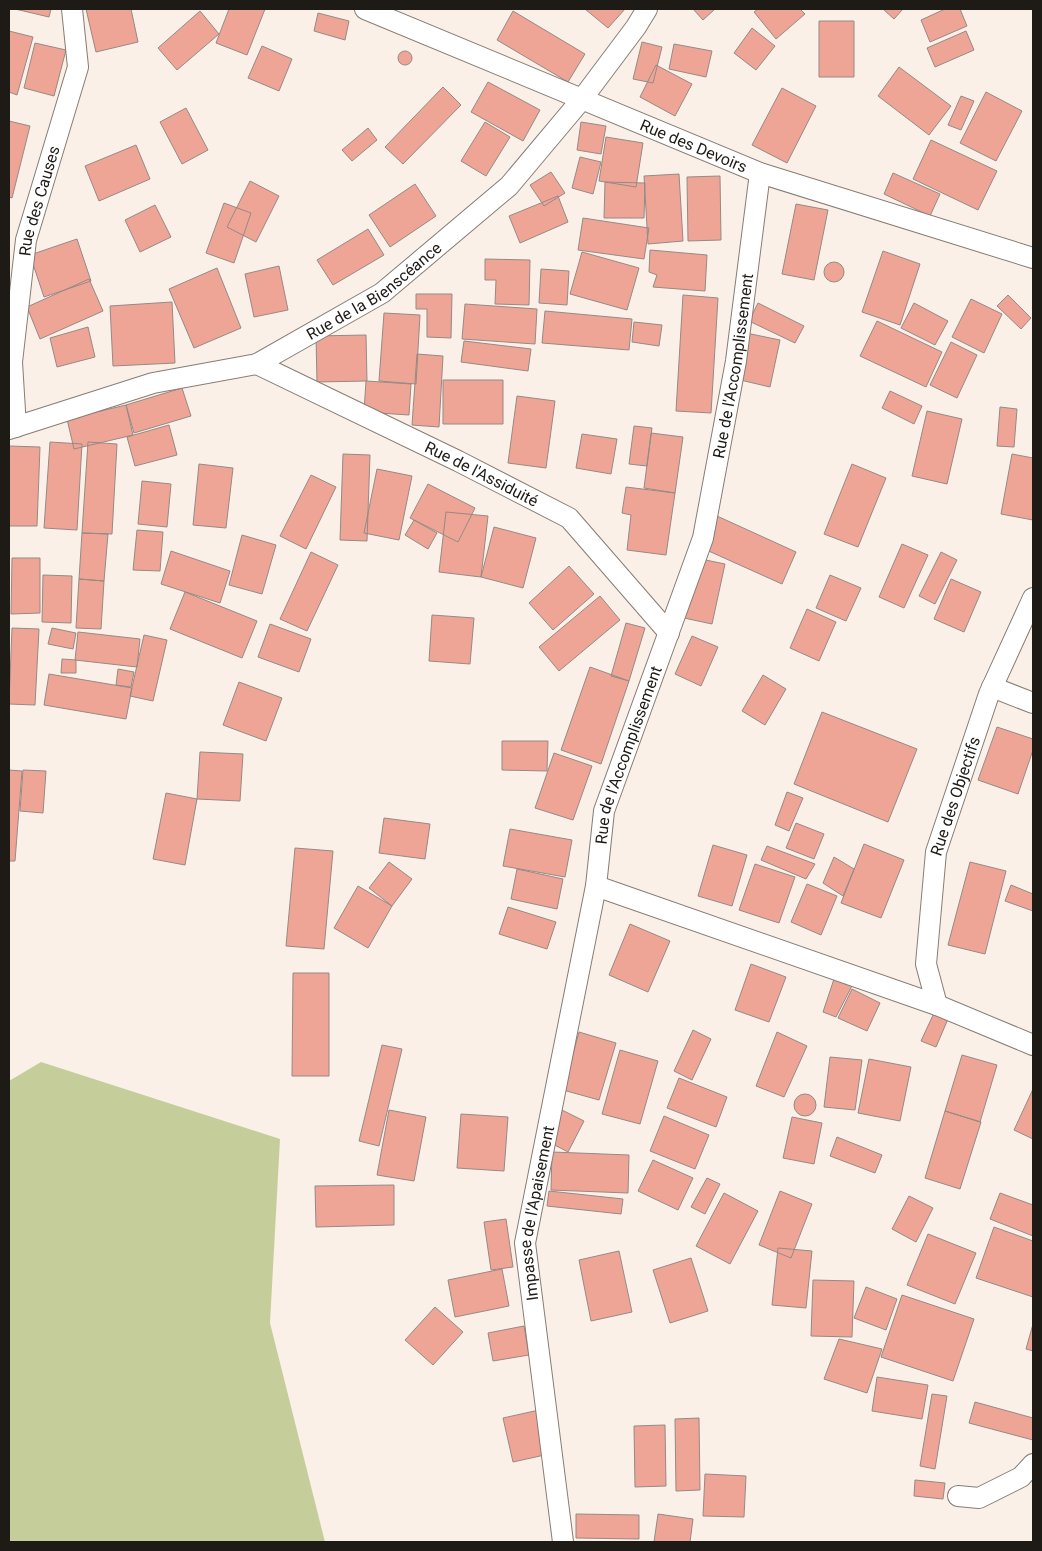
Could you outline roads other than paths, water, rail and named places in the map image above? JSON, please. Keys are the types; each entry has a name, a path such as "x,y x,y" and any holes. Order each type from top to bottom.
{"street":[{"name":"Rue des Causes","path":"12,428 12,362 26,240 78,67 72,9"},
{"name":"Rue des Devoirs","path":"365,9 760,173 1033,258"},
{"name":"Rue de la Bienscéance","path":"12,428 153,383 257,364 382,293 509,186 582,99 647,9"},
{"name":"Rue de l'Accomplissement","path":"596,886 604,811 703,538 736,361 760,173"},
{"name":"Rue de l'Assiduité","path":"257,364 569,518 669,634"},
{"name":"Rue des Objectifs","path":"937,1005 926,964 936,852 992,687 1033,598"},
{"path":"992,687 1033,703"},
{"path":"596,886 937,1005 1033,1044"},
{"name":"Impasse de l'Apaisement","path":"563,1542 525,1243 596,886"},
{"path":"958,1496 979,1498 1021,1477 1033,1464"}]}
